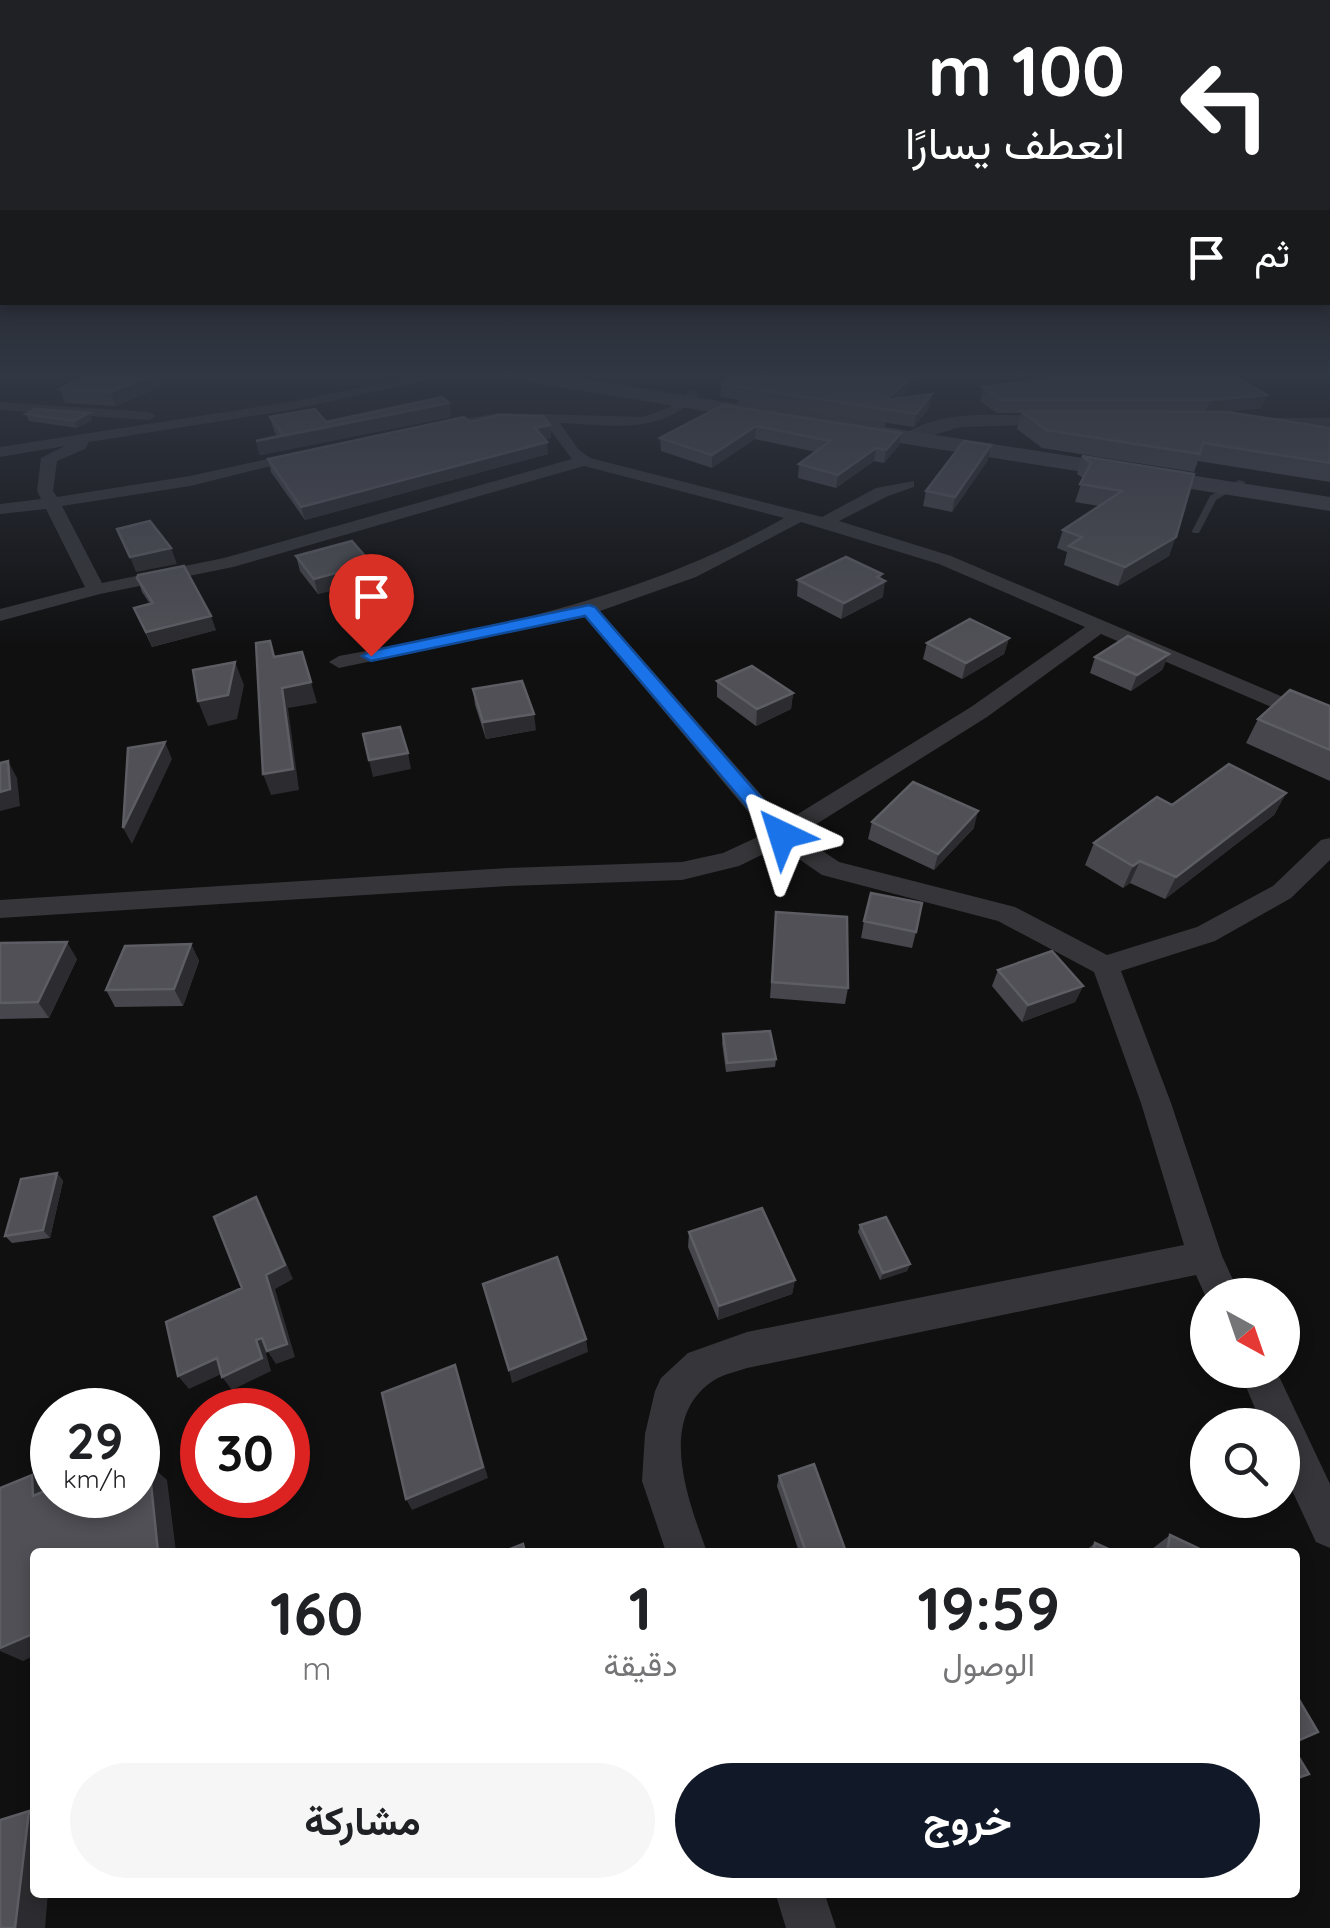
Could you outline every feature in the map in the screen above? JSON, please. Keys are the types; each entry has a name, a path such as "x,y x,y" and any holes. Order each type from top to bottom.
{"main road":[{"path":"1116,466 1330,504"},
{"path":"1235,485 1330,496"}],"street":[{"path":"48,466 45,491 74,542 86,578 98,590"},
{"path":"0,509 190,481 259,466"},
{"path":"0,615 227,563 567,466"},
{"path":"603,466 798,516 946,560 1330,726"},
{"path":"823,523 882,492 908,484"},
{"path":"339,662 616,603 724,558 798,516"},
{"path":"589,610 782,835 831,868 1006,914 1105,966 1214,1278"},
{"path":"0,909 488,878 682,871 730,860 782,835 979,712 1100,626"},
{"path":"1105,966 1206,934 1282,892 1330,846"},
{"path":"685,1548 662,1481 664,1434 674,1391 702,1366 748,1350 1205,1258"},
{"path":"1300,1464 1330,1528"},
{"path":"801,1898 811,1928"}],"lane":[{"path":"1196,530 1213,498 1235,485"}],"building":[{"path":"273,466 456,466 301,507"},
{"path":"806,466 851,466 838,475"},
{"path":"945,466 976,466 955,497 926,491"},
{"path":"1089,466 1144,466 1194,474 1176,537 1125,567 1069,546 1082,537 1063,530 1122,491 1080,484"},
{"path":"150,521 171,548 130,557 117,529"},
{"path":"352,541 371,563 314,579 296,556"},
{"path":"846,557 882,574 877,577 885,581 844,603 798,580"},
{"path":"184,566 211,616 146,632 134,608 153,603 138,575"},
{"path":"970,619 1009,638 966,663 927,643"},
{"path":"1128,636 1169,654 1137,675 1095,657"},
{"path":"270,641 274,657 302,652 311,682 282,688 293,769 263,774 256,643"},
{"path":"235,662 228,695 198,701 193,670"},
{"path":"752,666 793,693 757,709 717,681"},
{"path":"522,681 534,714 483,722 473,689"},
{"path":"1290,690 1330,706 1330,750 1258,719"},
{"path":"400,727 408,753 369,760 363,734"},
{"path":"165,742 123,828 128,748"},
{"path":"8,761 10,789 0,792 0,763"},
{"path":"1229,764 1286,793 1176,877 1140,861 1133,866 1094,843 1157,797 1172,805"},
{"path":"913,782 978,811 938,854 872,822"},
{"path":"871,893 922,903 916,932 864,921"},
{"path":"776,912 847,917 848,988 772,982"},
{"path":"67,942 38,1002 0,1003 0,943"},
{"path":"191,944 174,989 106,990 125,946"},
{"path":"1052,951 1083,986 1028,1005 998,970"},
{"path":"770,1031 776,1059 727,1063 723,1034"},
{"path":"57,1173 43,1230 5,1236 21,1179"},
{"path":"256,1197 285,1265 266,1275 287,1344 267,1351 262,1338 256,1340 262,1358 222,1377 217,1358 178,1376 166,1322 242,1288 214,1217"},
{"path":"762,1208 795,1280 719,1306 689,1232"},
{"path":"886,1217 910,1264 883,1273 860,1225"},
{"path":"557,1257 586,1339 509,1370 483,1284"},
{"path":"455,1365 483,1467 406,1499 382,1393"},
{"path":"814,1464 845,1548 805,1548 779,1476"},
{"path":"30,1476 30,1518 155,1518 158,1548 30,1548 30,1635 0,1648 0,1488"},
{"path":"1170,1535 1198,1548 1168,1548"},
{"path":"1300,1701 1318,1732 1300,1740"},
{"path":"1300,1759 1309,1774 1300,1777"},
{"path":"29,1811 15,1928 0,1928 0,1820"}],"route":[{"path":"371,656 589,610 782,835"}]}
